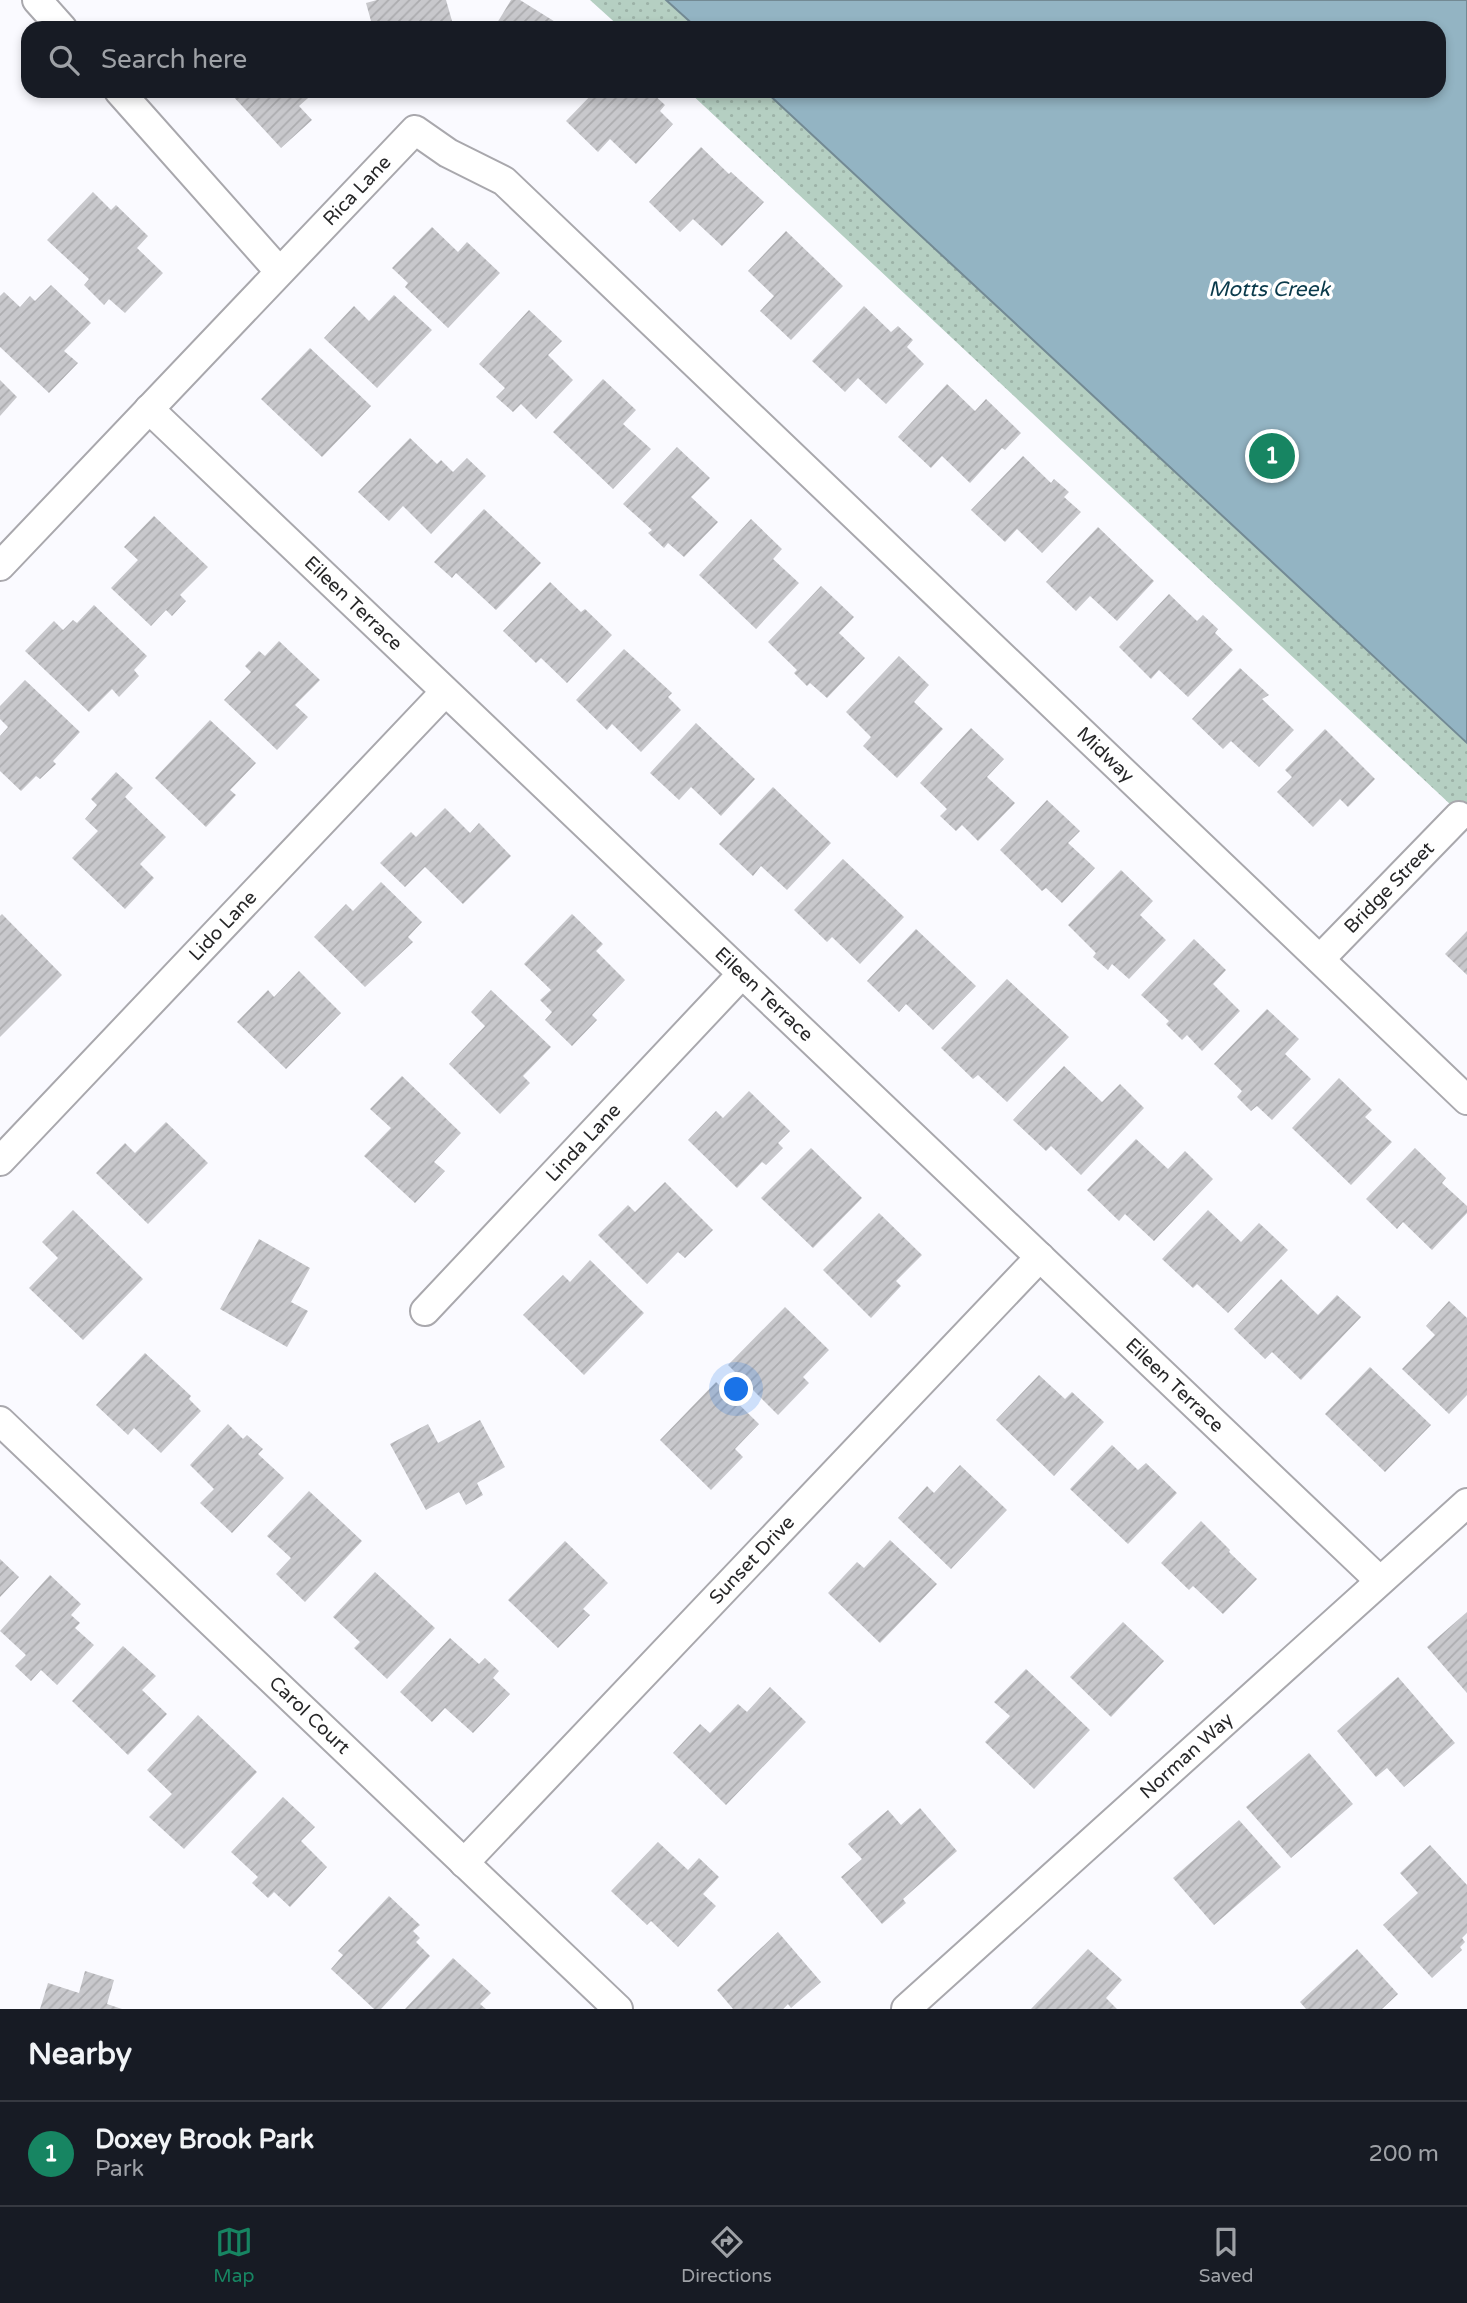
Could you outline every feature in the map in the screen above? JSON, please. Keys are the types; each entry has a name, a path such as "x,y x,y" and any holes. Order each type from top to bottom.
{"street":[{"path":"37,0 56,21"},
{"path":"125,98 279,271"},
{"name":"Rica Lane","path":"0,566 415,130 448,153 504,181 746,411"},
{"name":"Eileen Terrace","path":"149,409 1379,1580"},
{"name":"Midway","path":"746,411 1467,1100"},
{"name":"Lido Lane","path":"0,1161 445,692"},
{"name":"Bridge Street","path":"1321,958 1459,816"},
{"name":"Linda Lane","path":"425,1311 742,974"},
{"name":"Sunset Drive","path":"464,1863 1040,1257"},
{"name":"Carol Court","path":"0,1421 618,2009"},
{"name":"Norman Way","path":"906,2009 1467,1503"}],"green space":[{"name":"Motts Creek","path":"590,0 1467,0 1467,820 695,98 1446,98 1446,21 613,21"}],"water":[{"name":"Motts Creek","path":"666,0 1467,0 1467,743 773,98 1446,98 1446,21 689,21"}],"building":[{"path":"377,0 446,0 452,21 371,21 366,3"},
{"path":"511,0 520,0 554,21 498,21"},
{"path":"235,98 308,98 299,106 312,120 281,148"},
{"path":"588,98 658,98 665,105 660,111 673,124 636,164 610,139 598,152 566,121"},
{"path":"701,147 764,202 722,246 693,219 680,232 649,202"},
{"path":"93,192 111,210 116,205 148,236 137,248 163,273 125,313 109,299 104,305 84,285 89,279 47,240"},
{"path":"432,227 458,252 467,242 500,273 448,328 405,287 408,283 392,268"},
{"path":"786,231 843,286 791,340 760,311 774,296 748,271"},
{"path":"51,285 91,323 64,351 78,363 49,393 0,347 0,296 4,292 20,307 30,296 35,301"},
{"path":"394,295 432,330 377,388 324,338 354,306 369,321"},
{"path":"864,306 891,332 898,326 913,340 907,347 924,364 886,404 858,378 845,392 812,361"},
{"path":"529,310 562,341 548,355 573,380 536,419 521,404 513,412 496,397 505,388 479,364"},
{"path":"310,348 371,406 322,457 261,399"},
{"path":"603,379 636,410 623,424 651,449 613,489 553,432"},
{"path":"0,380 17,397 0,416"},
{"path":"947,384 975,411 986,399 1021,433 1005,450 1002,448 970,483 942,456 931,468 898,437"},
{"path":"410,438 437,464 441,460 453,472 467,458 486,476 431,534 403,506 389,521 358,492"},
{"path":"677,447 710,478 691,497 718,522 684,557 668,543 664,548 648,533 652,530 623,504"},
{"path":"1023,456 1051,483 1054,479 1069,492 1064,497 1081,512 1042,553 1017,529 1005,542 971,510"},
{"path":"484,509 541,563 496,610 456,573 452,578 434,562"},
{"path":"154,516 208,567 180,595 186,601 172,616 166,610 151,626 111,588 138,560 124,547"},
{"path":"751,519 782,549 773,559 799,583 756,629 699,575"},
{"path":"1098,527 1154,581 1117,621 1090,596 1076,611 1046,582"},
{"path":"550,582 581,612 585,609 612,635 567,683 541,658 536,663 503,631"},
{"path":"821,586 854,617 839,633 865,658 827,698 810,683 807,686 794,673 797,670 768,642"},
{"path":"1169,594 1197,621 1203,615 1218,629 1215,633 1233,650 1188,697 1159,670 1151,679 1119,647"},
{"path":"94,605 147,656 134,670 139,676 119,697 112,689 89,712 25,651 54,621 63,630 73,620 77,623"},
{"path":"279,641 320,680 295,705 308,717 277,750 224,700 251,672 245,666 259,651 265,656"},
{"path":"624,649 672,693 668,697 681,710 641,752 612,724 607,730 576,700"},
{"path":"899,656 929,685 914,702 943,729 897,778 863,746 871,737 846,712"},
{"path":"1240,668 1269,695 1262,699 1294,730 1259,767 1231,741 1223,749 1192,719"},
{"path":"25,680 80,732 53,761 56,764 40,779 36,776 21,791 0,771 0,736 8,727 0,719 0,706"},
{"path":"210,720 256,763 230,790 236,795 206,827 155,778"},
{"path":"696,723 755,779 721,816 691,787 679,800 650,773"},
{"path":"971,728 1004,759 987,777 1015,803 978,841 962,825 956,831 940,816 947,809 920,783"},
{"path":"1325,729 1375,779 1348,807 1340,799 1313,827 1277,792 1292,777 1285,770"},
{"path":"116,772 133,788 125,797 166,837 140,864 154,878 125,909 72,858 98,831 85,819 97,805 91,799"},
{"path":"773,787 831,843 787,890 761,866 753,876 719,844"},
{"path":"1047,800 1080,831 1068,843 1095,868 1062,903 1046,888 1042,891 1000,850"},
{"path":"445,808 470,833 479,823 511,856 463,904 425,867 405,887 380,863 411,832 416,837"},
{"path":"843,859 904,917 860,964 832,937 827,942 794,910"},
{"path":"1121,870 1153,901 1140,915 1166,940 1129,979 1112,964 1108,970 1093,957 1096,953 1068,925"},
{"path":"381,882 422,922 408,937 413,942 365,987 314,937 346,904 353,911"},
{"path":"2,914 62,975 0,1037 0,916"},
{"path":"572,914 603,944 596,951 625,980 592,1015 597,1020 572,1046 545,1020 552,1012 540,1000 551,990 524,964"},
{"path":"916,929 976,986 933,1030 906,1004 899,1012 867,981"},
{"path":"1467,931 1467,975 1445,954"},
{"path":"1194,939 1226,970 1213,984 1240,1011 1202,1051 1187,1035 1182,1040 1166,1024 1169,1021 1141,995"},
{"path":"299,971 341,1013 286,1069 237,1022 268,990 274,997"},
{"path":"1007,979 1069,1037 1007,1102 978,1075 973,1079 941,1048"},
{"path":"491,990 551,1047 523,1076 530,1083 500,1114 449,1064 485,1026 471,1012"},
{"path":"1267,1009 1299,1039 1285,1054 1311,1079 1272,1120 1257,1106 1251,1111 1237,1097 1242,1091 1214,1064"},
{"path":"1064,1066 1102,1102 1120,1084 1144,1108 1081,1175 1051,1146 1046,1151 1013,1120"},
{"path":"402,1076 461,1133 434,1162 445,1171 415,1203 364,1156 391,1128 370,1109"},
{"path":"1339,1078 1372,1110 1365,1117 1392,1142 1351,1185 1292,1128"},
{"path":"749,1091 790,1131 778,1143 783,1148 766,1165 762,1162 737,1188 688,1140 716,1111 723,1118"},
{"path":"166,1122 208,1163 148,1224 96,1173 125,1143 135,1153"},
{"path":"1136,1139 1168,1169 1185,1151 1213,1179 1154,1241 1125,1214 1119,1221 1087,1190"},
{"path":"811,1148 862,1198 813,1248 761,1198"},
{"path":"1415,1148 1446,1178 1442,1183 1467,1206 1467,1213 1432,1250 1403,1222 1397,1229 1366,1199"},
{"path":"665,1182 713,1230 685,1258 678,1252 647,1284 598,1235 628,1205 635,1212"},
{"path":"73,1210 143,1279 83,1340 29,1288 58,1258 42,1242"},
{"path":"1208,1210 1241,1242 1259,1223 1288,1250 1228,1313 1197,1284 1193,1288 1162,1259"},
{"path":"879,1213 922,1255 896,1281 901,1286 871,1318 823,1270"},
{"path":"259,1239 310,1268 291,1302 308,1311 287,1347 220,1309"},
{"path":"590,1260 644,1313 584,1375 523,1315 563,1275 570,1282"},
{"path":"1281,1279 1318,1315 1337,1295 1361,1317 1301,1380 1272,1352 1265,1359 1234,1329"},
{"path":"1449,1301 1467,1318 1467,1395 1449,1414 1402,1369 1435,1335 1426,1326"},
{"path":"785,1307 829,1350 803,1377 809,1383 778,1415 728,1365"},
{"path":"145,1353 191,1396 189,1399 201,1411 161,1453 134,1428 128,1435 96,1405"},
{"path":"1370,1367 1431,1425 1385,1472 1325,1414"},
{"path":"1039,1375 1065,1399 1072,1392 1104,1422 1054,1476 996,1420"},
{"path":"716,1382 759,1424 735,1449 743,1457 711,1490 660,1440"},
{"path":"480,1420 505,1467 477,1483 483,1495 466,1505 459,1492 426,1510 390,1444 428,1424 438,1443"},
{"path":"228,1424 243,1439 247,1435 263,1449 258,1454 284,1478 232,1533 200,1503 214,1489 190,1465"},
{"path":"1112,1445 1138,1470 1146,1463 1177,1493 1128,1544 1070,1489"},
{"path":"960,1465 1007,1510 951,1569 898,1518 927,1486 934,1493"},
{"path":"309,1491 362,1541 305,1602 276,1574 291,1558 267,1536"},
{"path":"1201,1521 1257,1579 1223,1614 1193,1586 1189,1590 1161,1563"},
{"path":"890,1540 937,1584 880,1643 828,1593 857,1562 864,1568"},
{"path":"565,1541 608,1583 583,1609 590,1615 558,1648 508,1600"},
{"path":"0,1559 19,1577 0,1597"},
{"path":"375,1572 435,1628 387,1679 354,1648 360,1642 333,1617"},
{"path":"50,1575 81,1604 71,1615 80,1623 75,1628 94,1645 57,1685 41,1670 31,1681 15,1666 26,1655 0,1631"},
{"path":"1467,1612 1467,1693 1427,1647"},
{"path":"1123,1622 1164,1661 1111,1717 1070,1677"},
{"path":"450,1638 479,1664 485,1658 499,1671 493,1678 510,1694 473,1733 445,1708 432,1722 400,1692"},
{"path":"123,1646 156,1676 142,1690 167,1714 128,1755 72,1701"},
{"path":"1026,1669 1090,1730 1034,1789 985,1742 1010,1716 994,1702"},
{"path":"1398,1677 1455,1743 1404,1787 1387,1768 1376,1777 1337,1731"},
{"path":"770,1687 806,1722 726,1805 673,1753 700,1724 710,1733 738,1704 747,1712"},
{"path":"198,1715 257,1772 184,1849 149,1817 172,1794 147,1770"},
{"path":"1309,1753 1353,1804 1291,1858 1246,1807"},
{"path":"283,1797 315,1827 301,1841 327,1867 290,1907 274,1892 268,1898 252,1883 258,1877 231,1852"},
{"path":"920,1808 957,1851 903,1899 906,1903 882,1924 841,1877 862,1859 848,1844 888,1810 901,1825"},
{"path":"1239,1820 1281,1867 1214,1925 1173,1878"},
{"path":"658,1842 688,1870 699,1858 719,1877 703,1894 716,1906 678,1947 651,1921 647,1925 611,1891"},
{"path":"1430,1845 1467,1885 1467,1933 1462,1938 1465,1942 1460,1947 1462,1950 1432,1978 1383,1925 1418,1893 1400,1873"},
{"path":"389,1896 420,1925 413,1931 420,1938 416,1942 430,1956 381,2009 374,2009 331,1969 343,1955 338,1951"},
{"path":"778,1932 821,1982 791,2008 788,2004 783,2009 733,2009 717,1990"},
{"path":"1088,1949 1122,1980 1106,1998 1117,2009 1031,2009"},
{"path":"1357,1949 1398,1994 1382,2009 1306,2009 1300,2002"},
{"path":"453,1958 491,1993 480,2004 486,2009 405,2009"},
{"path":"85,1971 114,1980 107,2004 122,2009 40,2009 48,1983 79,1993"}],"place":[{"name":"Doxey Brook Park","path":"1272,456"}]}
